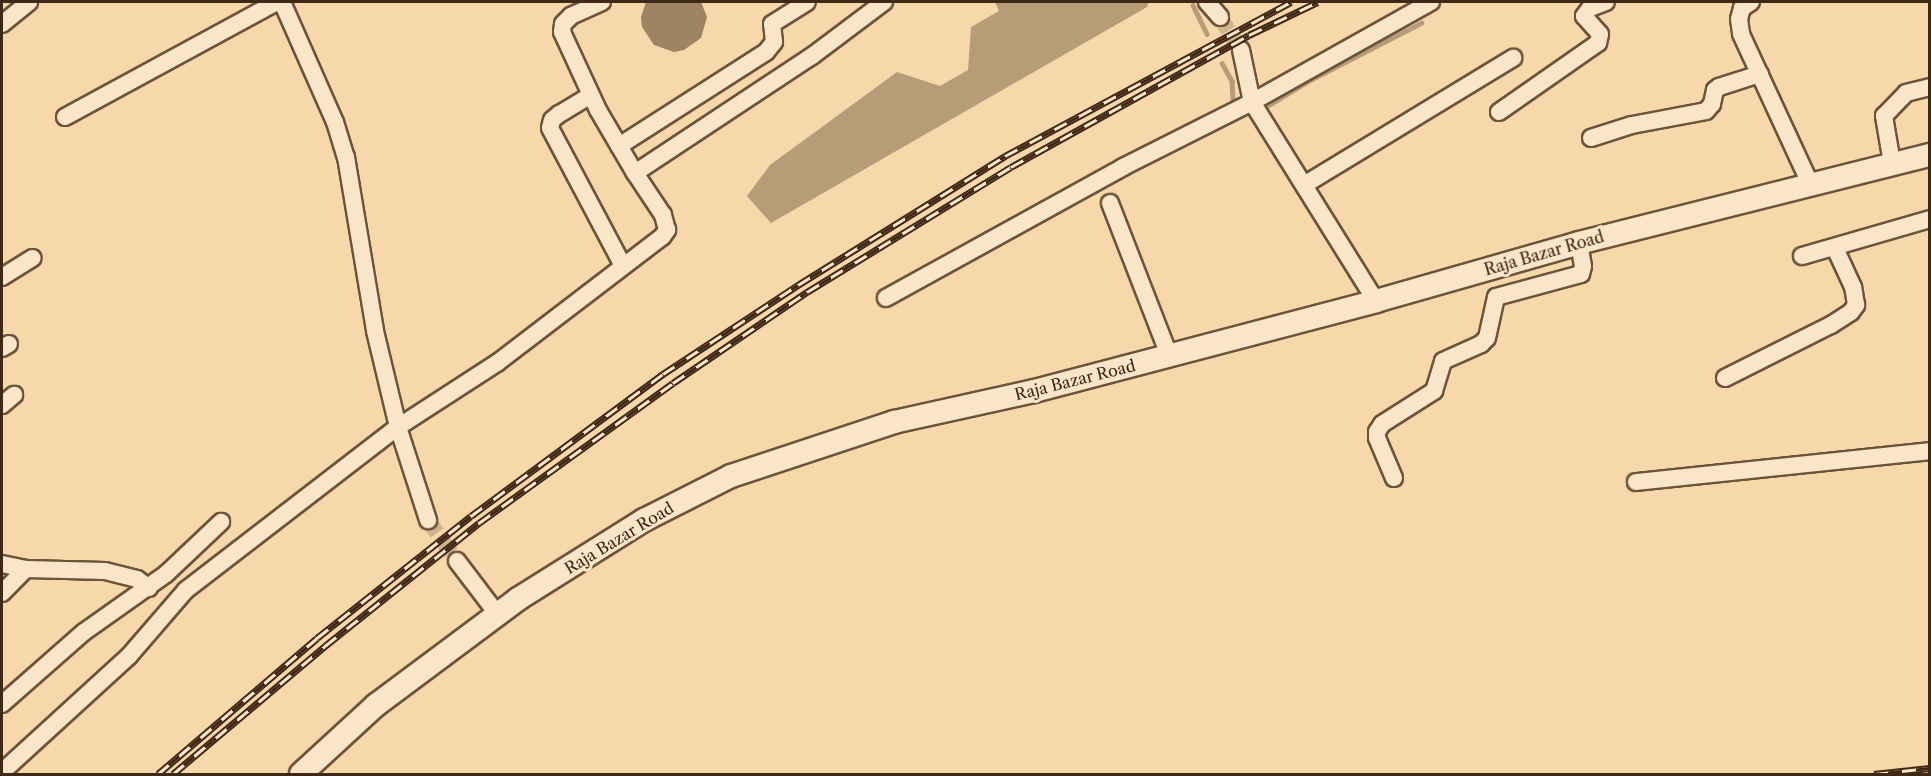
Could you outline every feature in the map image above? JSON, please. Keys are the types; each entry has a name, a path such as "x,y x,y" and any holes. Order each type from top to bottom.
{"street":[{"path":"2,24 29,2"},
{"path":"65,117 277,2"},
{"path":"282,2 335,122 346,157 375,331 398,427 428,520"},
{"path":"2,772 129,656 186,590 398,427 497,363 667,230 663,215 635,173 591,95 562,32 563,24 571,16 602,2"},
{"path":"619,146 766,52 774,42 772,24 807,2"},
{"path":"635,173 812,56 884,2"},
{"path":"1206,2 1220,17"},
{"path":"886,298 1123,167 1252,102 1431,2"},
{"path":"1500,112 1598,43 1599,34 1584,16 1590,8 1606,2"},
{"path":"1751,2 1743,8 1740,27 1810,183"},
{"path":"1241,50 1252,102 1376,301"},
{"path":"1304,185 1513,58"},
{"path":"1591,138 1632,125 1706,111 1712,104 1715,90 1719,87 1760,74"},
{"path":"1892,163 1884,116 1906,93 1929,87"},
{"path":"591,95 559,114 552,120 550,128 623,266"},
{"name":"Raja Bazar Road","path":"301,774 376,705 518,599 644,520 731,476 894,422 1034,391 1376,301 1579,243 1810,183 1929,155"},
{"path":"1110,203 1168,356"},
{"path":"1802,256 1929,219"},
{"path":"1394,478 1377,438 1377,432 1382,424 1434,391 1443,361 1481,344 1486,338 1496,297 1581,274 1583,266 1579,243"},
{"path":"1725,378 1831,325 1851,312 1856,304 1853,287 1835,248"},
{"path":"2,278 32,258"},
{"path":"1636,482 1929,451"},
{"path":"2,704 84,632 149,588 221,522"},
{"path":"457,561 498,615"},
{"path":"2,564 26,569 105,571 137,579 149,588"},
{"path":"2,593 26,569"},
{"path":"170,570 186,590"}],"shaded area":[{"path":"995,2 1149,2 1147,7 771,223 747,196 770,165 897,72 940,86 968,70 971,27 999,11"}],"building":[{"path":"646,2 701,2 707,17 701,38 684,50 674,52 654,45 642,27 641,17"}],"waterway":[{"path":"1193,5 1207,34"},
{"path":"1269,105 1310,80 1421,23"},
{"path":"1222,63 1232,81 1233,103"}],"tunnel":[{"path":"1220,17 1241,50"},
{"path":"428,520 457,561"}],"railway":[{"path":"158,774 317,638 471,516 663,374 798,285 1005,156 1291,2"},
{"path":"173,774 325,646 479,523 673,383 807,292 1011,167 1249,35 1318,2"},
{"path":"1874,774 1930,768"}]}
